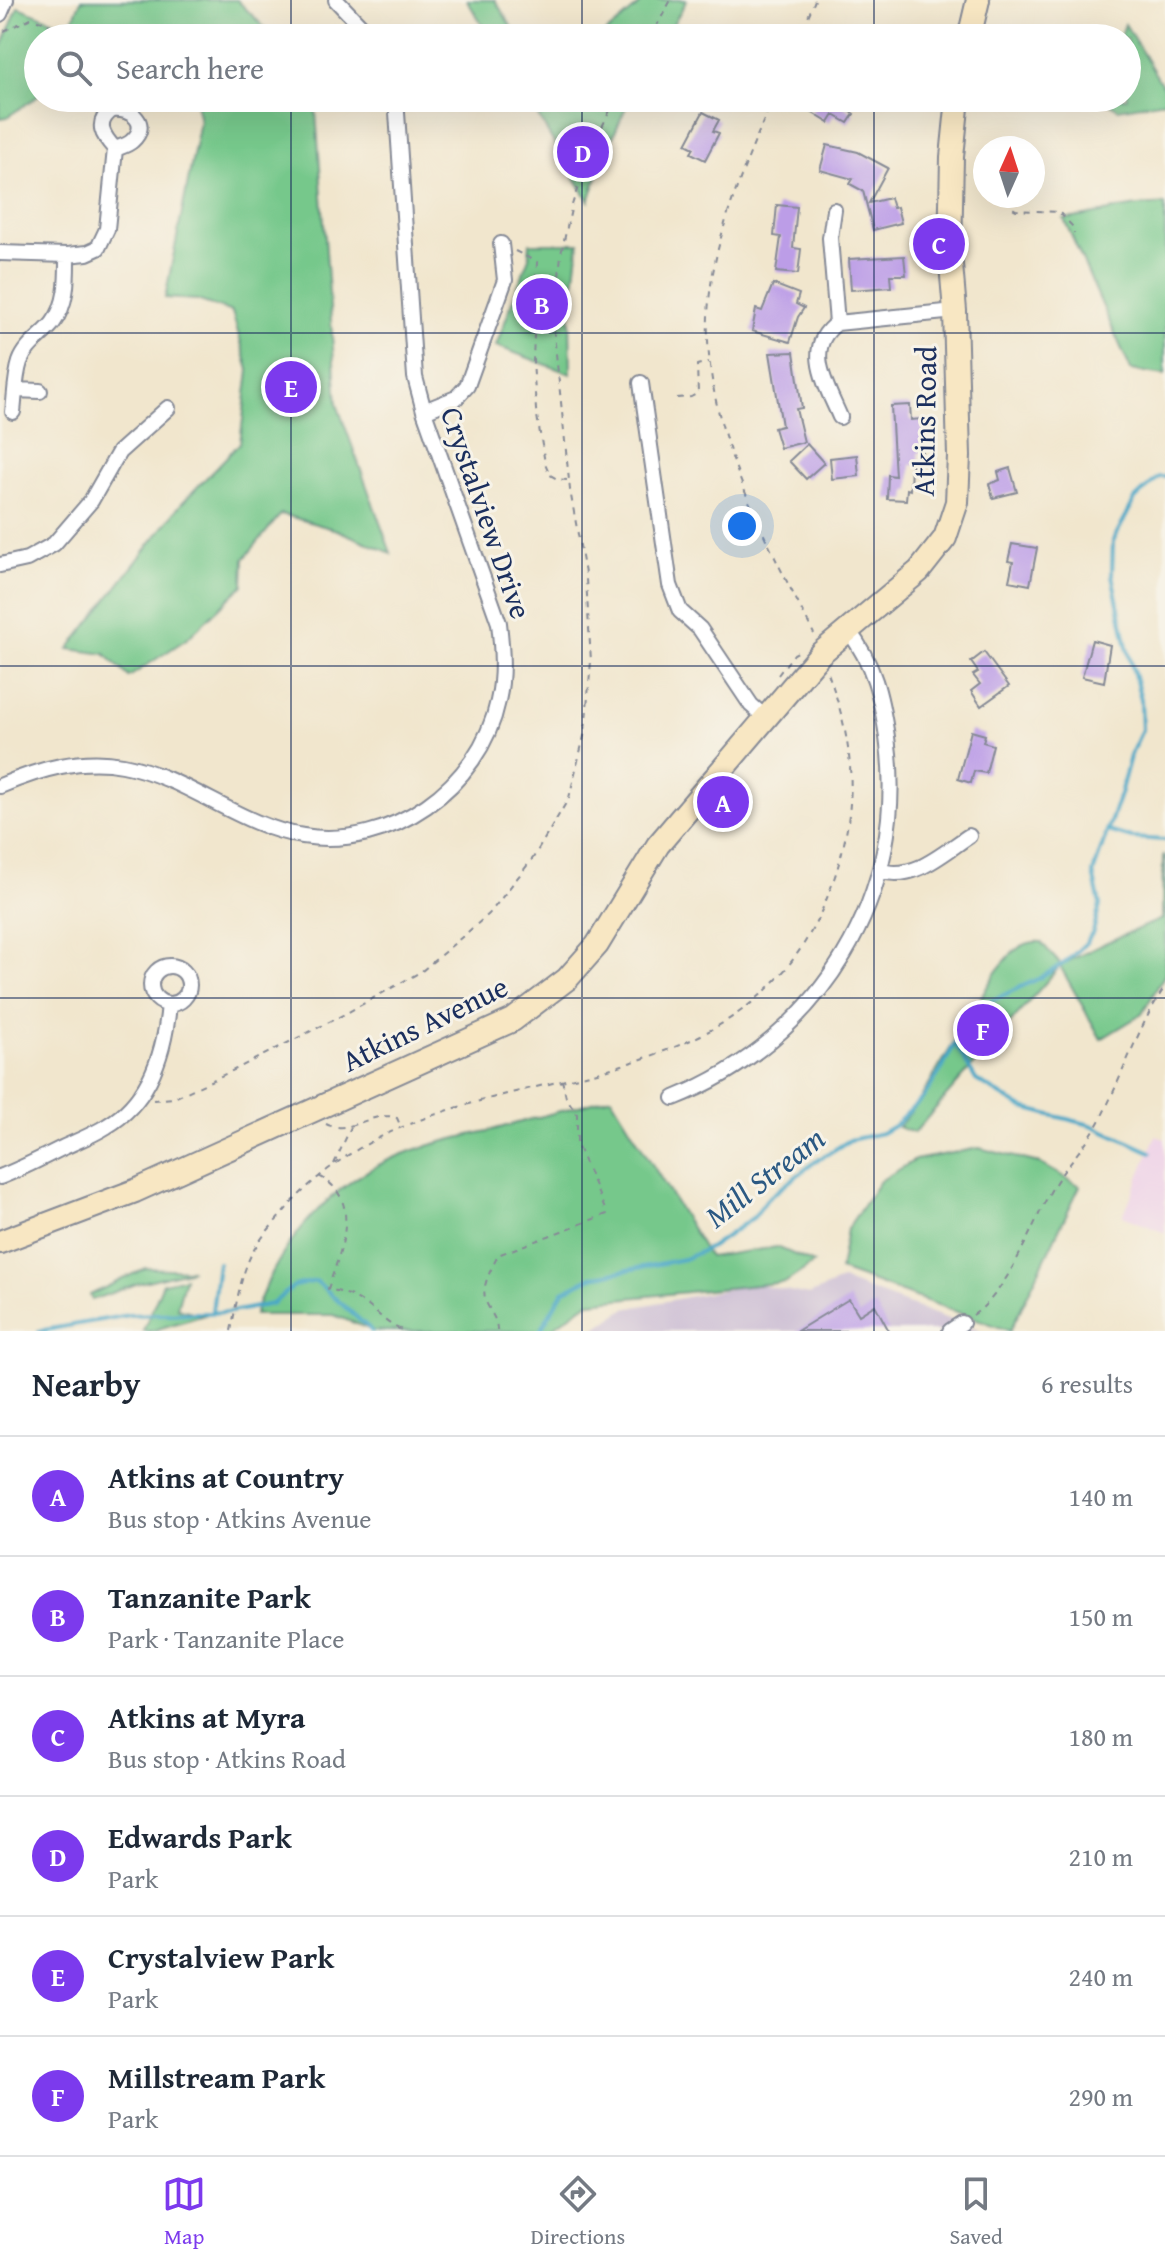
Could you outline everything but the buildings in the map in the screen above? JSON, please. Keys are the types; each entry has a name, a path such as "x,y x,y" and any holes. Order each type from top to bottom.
{"street":[{"path":"0,14 6,0"},
{"path":"336,0 359,24"},
{"path":"972,24 978,0"},
{"name":"Crystalview Drive","path":"0,786 47,767 87,762 124,765 162,778 266,826 304,836 342,837 403,821 450,787 472,761 486,737 497,704 503,651 499,623 424,411 415,377 397,112"},
{"name":"Atkins Road","path":"767,719 821,653 919,571 945,538 957,502 959,384 950,218 957,112"},
{"path":"0,253 67,255 87,253 98,248 107,229 115,149"},
{"path":"834,210 830,238 837,323"},
{"path":"424,411 456,398 467,386 505,280 501,244"},
{"path":"13,412 21,361 61,310 66,292 67,255"},
{"path":"840,417 819,366 819,347 826,331 837,323 955,311"},
{"path":"641,383 670,585 680,611 700,629 751,705 767,719"},
{"path":"16,390 40,391"},
{"path":"0,565 27,559 54,544 91,501 119,452 168,408"},
{"path":"674,1098 707,1085 743,1060 799,1013 844,956 863,921 882,871 891,798 884,713 869,661 848,630"},
{"name":"Atkins Avenue","path":"0,1242 135,1191 513,1020 567,979 597,945 658,845 767,719"},
{"path":"882,871 892,874 910,872 969,836"},
{"path":"0,1177 109,1125 136,1101 152,1078 160,1059 169,1004"}],"path":[{"path":"658,24 671,0"},
{"path":"805,24 815,0"},
{"path":"4,31 31,18 48,24"},
{"path":"579,184 588,156 609,112"},
{"path":"767,112 735,191 719,251 709,298 710,362 722,424 738,469 767,538 815,636"},
{"path":"1013,208 1059,212 1073,227 1074,233"},
{"path":"501,244 537,262 533,360 536,410 550,475 568,480"},
{"path":"677,398 698,393 697,365 710,362"},
{"path":"231,1330 249,1260 281,1215 319,1176 372,1141 409,1122 459,1106 637,1063 674,1049 716,1028 768,989 811,930 826,899 847,829 852,788 845,725 825,664"},
{"path":"956,1327 990,1300 1016,1261 1048,1195 1098,1123 1141,1028 1165,987"},
{"path":"497,1331 497,1320 485,1302 484,1285 498,1255 607,1214 577,1145 577,1114 566,1097 562,1080"},
{"path":"333,1166 352,1125"},
{"path":"319,1176 329,1181 344,1204 347,1231 328,1289 351,1295 394,1328 406,1331"}],"shaded area":[{"path":"1156,1136 1165,1139 1165,1233 1123,1216"},
{"path":"842,1280 981,1331 591,1331 625,1309 755,1284 809,1295"}],"green space":[{"path":"81,0 237,0 261,24 71,24"},
{"path":"467,0 495,0 510,24 482,24"},
{"path":"645,0 687,0 673,24 617,24"},
{"path":"18,7 62,24 24,24 24,105 0,118 0,52"},
{"path":"1141,50 1165,90 1165,101 1141,105"},
{"path":"198,112 316,112 337,404 391,553 337,530 281,514 244,559 243,585 188,638 129,677 105,654 69,649 181,504 240,443 249,370 232,312 197,300 165,298 200,121"},
{"path":"535,112 624,112 589,201"},
{"path":"1165,205 1165,375 1131,370 1064,219 1139,206"},
{"path":"530,243 579,243 570,318 571,374 496,346 529,257"},
{"path":"1163,855 1165,974 1142,1014 1101,1039 1060,966 914,1133 898,1127 916,1106 996,972 1015,951 1027,944 1041,942 1061,965 1162,919"},
{"path":"611,1097 709,1257 777,1247 814,1263 786,1282 589,1302 552,1331 374,1331 334,1315 254,1315 265,1288 293,1239 330,1198 352,1181 414,1150"},
{"path":"979,1148 1039,1163 1080,1186 1010,1331 840,1270 847,1229 880,1181 915,1160"},
{"path":"145,1268 192,1270 139,1283 92,1300 90,1295"},
{"path":"185,1278 177,1308 204,1315 143,1331 163,1283"}],"waterway":[{"name":"Mill Stream","path":"540,1331 563,1291 592,1277 684,1259 711,1247 754,1217 767,1199 816,1161 850,1140 882,1133 894,1126 923,1098 942,1069 967,1018 978,1007 1040,978 1066,962 1086,943 1093,932 1100,905 1093,873 1130,756 1142,730 1141,699 1112,575 1113,541 1135,499 1159,477 1165,477"},
{"path":"1108,831 1132,838 1165,840"},
{"path":"955,1043 976,1080 1023,1108 1091,1125 1151,1152"},
{"path":"212,1312 218,1263"},
{"name":"Mill Stream","path":"39,1331 129,1315 231,1312 272,1304 294,1286 316,1281 372,1331"}],"place":[{"name":"Edwards Park","path":"583,152"},
{"name":"Atkins at Myra","path":"939,244"},
{"name":"Tanzanite Park","path":"542,304"},
{"name":"Crystalview Park","path":"291,387"},
{"name":"Atkins at Country","path":"723,802"},
{"name":"Millstream Park","path":"983,1030"}]}
